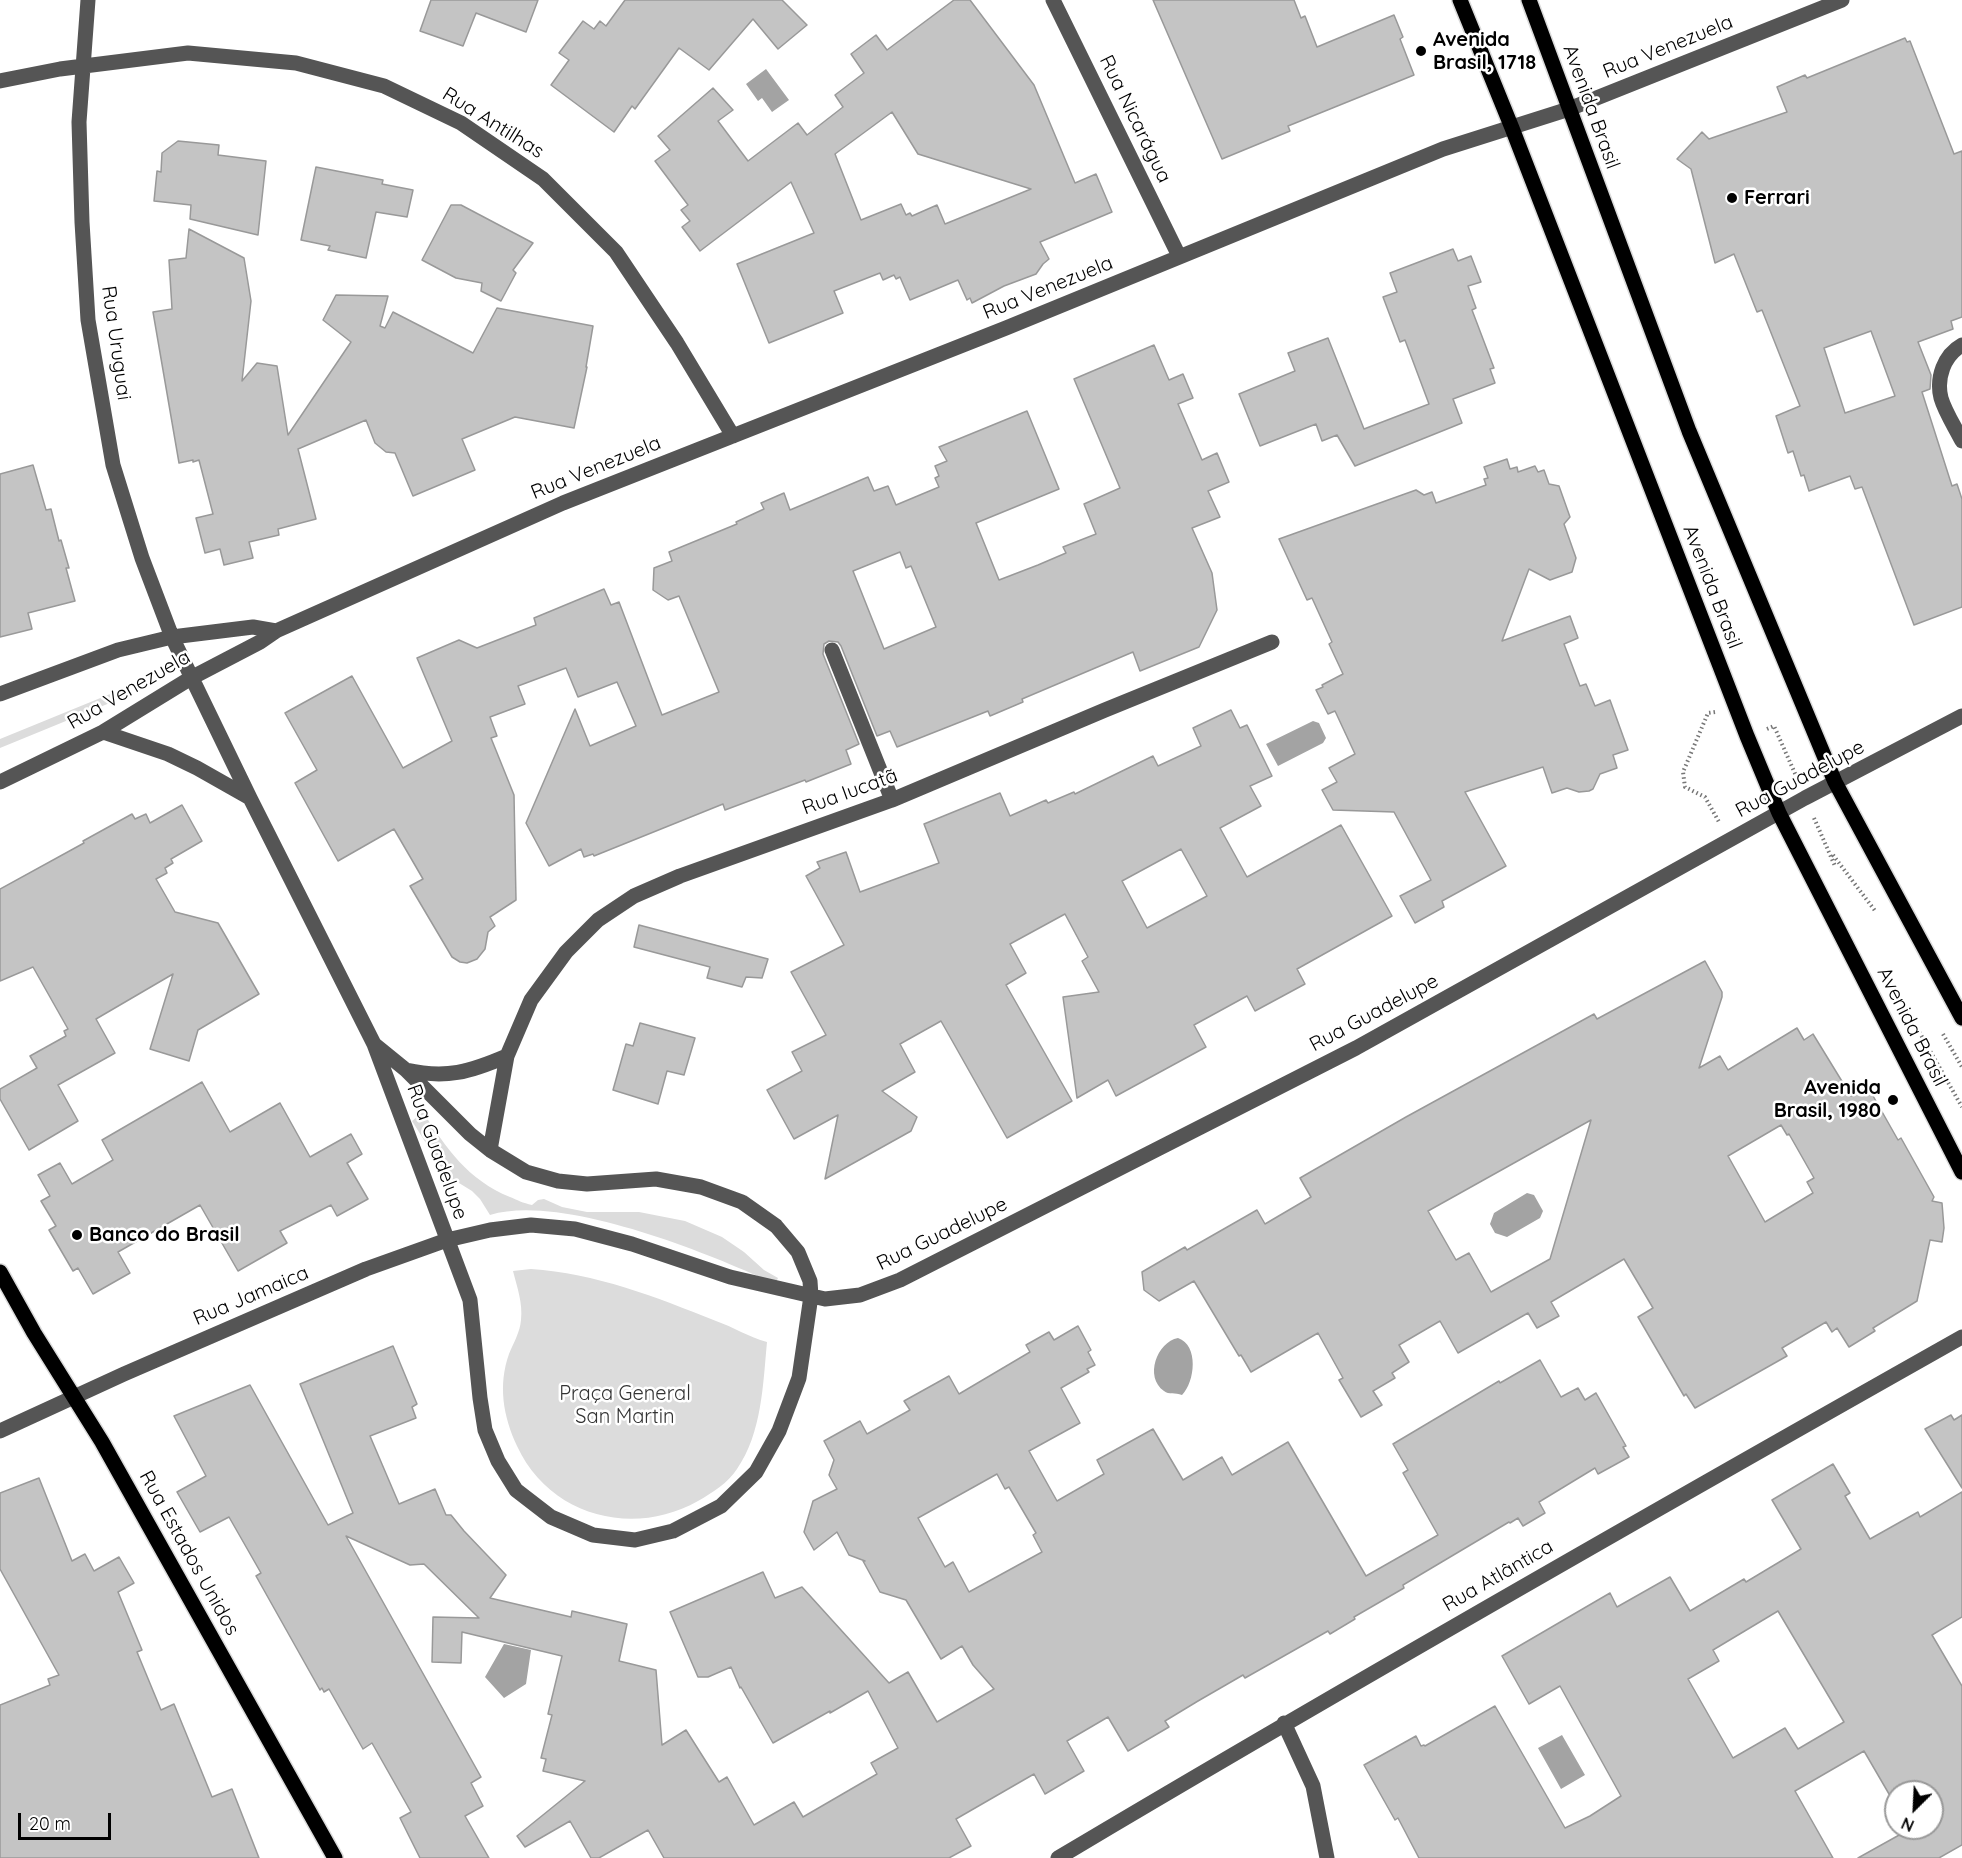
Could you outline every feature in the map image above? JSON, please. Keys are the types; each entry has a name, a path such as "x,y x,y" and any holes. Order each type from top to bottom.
{"main road":[{"name":"Avenida Brasil","path":"1460,0 1779,813 1962,1172"},
{"name":"Avenida Brasil","path":"1530,0 1689,431 1836,782 1962,1018"},
{"name":"Rua Estados Unidos","path":"0,1272 34,1333 102,1442 335,1858"}],"street":[{"name":"Rua Uruguai","path":"88,0 79,122 88,320 113,465 142,558 172,637 191,678"},
{"name":"Rua Nicarágua","path":"1053,0 1179,256"},
{"name":"Rua Venezuela","path":"0,782 103,732 191,678 260,642 276,631 563,503 1006,328 1443,149 1569,109 1842,0"},
{"name":"Rua Antilhas","path":"0,81 60,69 188,53 296,63 384,86 461,123 543,179 616,252 677,344 733,436"},
{"path":"1962,345 1955,349 1945,363 1940,376 1941,398 1962,441"},
{"name":"Rua Venezuela","path":"0,694 118,650 172,637 253,627 276,631"},
{"name":"Rua Iucatã","path":"490,1150 507,1056 531,1000 566,952 597,920 634,896 680,876 892,800 1272,642"},
{"path":"832,650 892,800"},
{"name":"Rua Guadelupe","path":"191,678 374,1044 447,1240 490,1230 531,1225 575,1229 632,1244 730,1277 825,1299 860,1295 900,1280 1356,1048 1779,813 1962,716"},
{"path":"103,732 168,754 250,798"},
{"path":"374,1044 406,1070 470,1134 490,1150 526,1172 558,1182 587,1184 656,1179 701,1187 742,1202 776,1226 798,1252 810,1281 812,1296 799,1378 779,1431 756,1472 721,1506 673,1531 635,1540 593,1535 551,1517 516,1490 498,1461 485,1430 470,1300 447,1240"},
{"path":"406,1070 433,1074 459,1073 476,1069 507,1056"},
{"name":"Rua Jamaica","path":"0,1431 366,1269 447,1240"},
{"name":"Rua Atlântica","path":"1058,1858 1661,1506 1962,1337"},
{"path":"1284,1724 1313,1786 1327,1858"}],"path":[{"path":"1729,842 1705,797 1685,787 1683,772 1708,713 1736,706"},
{"path":"1829,850 1876,911 1881,922"},
{"path":"1939,1026 1962,1067"}],"green space":[{"path":"120,690 122,698 0,748 0,739"},
{"path":"423,1112 459,1162 495,1190 532,1205 544,1199 562,1207 587,1212 639,1212 685,1221 722,1237 764,1270 778,1278 775,1284 674,1243 594,1219 555,1212 520,1210 490,1215 472,1191 448,1178 412,1121"},
{"name":"Praça General San Martin","path":"531,1269 578,1275 625,1288 671,1303 767,1342 760,1408 752,1440 737,1469 724,1483 698,1501 673,1512 647,1518 621,1518 595,1514 571,1504 550,1489 531,1470 512,1435 505,1412 503,1389 509,1354 521,1320 520,1301 513,1271"}],"shaded area":[{"path":"766,69 789,100 772,112 762,98 758,101 746,84"},
{"path":"1313,721 1319,723 1326,738 1323,743 1278,766 1266,744"},
{"path":"1527,1193 1534,1195 1543,1211 1540,1218 1507,1237 1495,1233 1490,1224 1494,1213"},
{"path":"1178,1338 1189,1348 1193,1364 1190,1382 1182,1395 1164,1391 1158,1385 1154,1369 1164,1346"},
{"path":"504,1644 531,1650 526,1684 504,1698 485,1677"},
{"path":"1562,1735 1585,1775 1561,1789 1538,1748"}],"building":[{"path":"431,0 538,0 526,32 476,13 463,46 420,31"},
{"path":"625,0 782,0 807,25 778,49 753,19 709,70 679,48 635,109 632,106 614,132 551,85 569,60 559,53 583,21 594,29 600,21 606,26"},
{"path":"954,0 970,0 1034,85 1075,183 1096,174 1112,212 1040,242 1049,259 1036,274 1004,286 972,303 970,298 967,300 958,280 910,300 900,277 896,279 894,275 883,280 880,273 834,291 843,313 769,343 737,264 814,233 791,182 700,251 682,227 690,221 681,210 688,205 655,161 670,150 658,136 713,88 733,110 718,121 748,161 798,123 807,135 843,107 835,95 864,73 851,54 876,35 887,50","holes":["892,112 918,154 1031,189 945,224 937,205 912,216 910,213 906,215 901,204 861,220 835,154"]},
{"path":"1153,0 1294,0 1301,18 1305,16 1317,47 1394,15 1403,37 1400,39 1414,75 1288,126 1290,131 1222,159"},
{"path":"1905,38 1907,42 1910,41 1954,154 1962,151 1962,317 1951,321 1953,329 1918,342 1931,375 1930,389 1922,392 1952,486 1957,484 1962,499 1962,607 1914,625 1862,487 1855,489 1850,476 1809,491 1804,475 1801,476 1793,451 1788,453 1776,416 1800,406 1762,310 1757,312 1734,254 1715,263 1691,169 1677,159 1702,132 1709,139 1787,112 1777,87 1805,75 1807,78","holes":["1871,331 1895,396 1845,413 1824,348"]},
{"path":"178,141 219,145 218,155 266,161 258,235 190,219 191,205 154,201 157,171 161,172 162,153"},
{"path":"316,167 383,180 382,184 413,190 407,217 376,212 366,258 328,250 330,246 301,240"},
{"path":"451,205 461,205 533,243 513,270 516,273 501,301 481,291 482,283 456,278 422,260"},
{"path":"189,229 244,258 251,301 242,381 257,363 277,366 288,435 351,342 323,320 336,295 388,296 380,326 385,328 393,312 473,353 497,308 593,326 574,428 515,417 462,439 475,470 413,496 395,453 386,452 375,443 366,420 298,449 316,519 278,529 279,535 249,542 253,558 224,565 220,549 205,553 196,518 213,514 199,460 179,463 153,312 172,309 169,260 186,258"},
{"path":"1453,249 1458,261 1471,256 1481,282 1468,286 1476,308 1472,310 1494,368 1490,369 1495,383 1453,399 1462,423 1355,466 1337,435 1322,441 1316,424 1260,446 1239,394 1295,371 1288,353 1328,338 1364,429 1429,404 1405,340 1400,342 1383,297 1397,292 1390,273"},
{"path":"1154,345 1169,380 1183,374 1193,398 1178,404 1202,460 1217,453 1229,482 1208,491 1220,517 1192,528 1212,573 1217,610 1199,647 1140,671 1133,652 1022,699 1023,702 990,716 988,711 897,747 890,731 877,736 841,646 838,642 829,641 824,644 823,654 859,744 846,750 851,764 725,810 723,804 594,856 593,854 584,857 581,849 549,866 526,823 575,709 590,746 636,726 617,682 578,697 566,668 518,686 525,704 490,717 497,736 491,738 514,795 516,900 490,917 495,926 488,932 485,949 477,959 467,963 452,957 410,886 423,879 394,829 338,861 295,783 317,770 285,713 352,676 403,768 452,741 417,658 459,640 477,648 536,625 534,618 604,589 611,605 619,602 662,715 719,692 679,596 668,600 653,590 654,568 672,561 669,552 737,524 736,522 764,509 761,503 784,493 790,510 868,477 874,491 888,486 896,505 939,487 935,478 939,476 935,466 947,461 939,447 1027,411 1059,489 976,523 999,580 1038,565 1066,553 1063,547 1096,534 1084,504 1120,488 1074,379","holes":["900,552 906,568 911,566 936,627 884,649 853,571"]},
{"path":"1507,459 1510,469 1517,467 1518,472 1535,466 1538,472 1544,470 1549,484 1559,486 1570,517 1564,524 1576,558 1572,572 1550,580 1529,569 1502,641 1570,616 1578,638 1564,644 1580,686 1586,684 1595,706 1610,700 1628,750 1613,755 1617,768 1600,774 1593,789 1589,791 1579,792 1567,788 1552,793 1543,767 1465,792 1506,866 1442,901 1444,907 1415,923 1400,896 1431,880 1394,812 1333,810 1322,790 1337,782 1329,768 1355,754 1335,711 1328,714 1316,690 1343,674 1329,644 1332,642 1312,598 1307,600 1279,539 1416,490 1424,495 1432,492 1436,503 1486,485 1484,479 1488,478 1484,467"},
{"path":"33,465 46,510 51,509 59,541 61,540 75,601 28,613 32,629 0,637 0,474"},
{"path":"1231,710 1240,728 1247,725 1272,776 1250,786 1261,806 1220,828 1247,877 1341,825 1392,916 1297,969 1305,984 1255,1011 1247,996 1194,1025 1206,1047 1116,1096 1108,1080 1077,1098 1063,997 1099,992 1082,961 1088,957 1065,914 1010,944 1026,973 1006,985 1072,1101 1007,1138 941,1021 900,1044 915,1072 882,1091 917,1117 911,1131 825,1179 838,1115 794,1139 767,1090 802,1071 792,1052 826,1035 791,972 844,945 806,876 820,868 817,862 846,852 860,892 939,863 924,824 1000,793 1010,816 1046,800 1048,803 1074,792 1075,794 1153,756 1158,766 1201,746 1193,728","holes":["1181,849 1207,896 1147,928 1122,881"]},
{"path":"182,805 202,841 171,859 173,863 165,868 167,873 156,879 175,912 218,923 259,994 198,1030 189,1061 150,1049 173,974 96,1019 115,1053 58,1085 78,1121 29,1150 0,1099 0,1089 37,1068 30,1056 66,1036 64,1031 68,1029 33,967 0,981 0,889 132,814 135,819 146,814 150,823"},
{"path":"639,925 768,959 762,978 746,977 742,987 707,978 710,967 634,947"},
{"path":"1705,961 1722,992 1722,997 1699,1068 1720,1056 1728,1070 1797,1028 1804,1040 1813,1034 1851,1096 1868,1087 1898,1140 1901,1138 1934,1197 1932,1201 1942,1203 1944,1228 1942,1242 1930,1240 1917,1301 1873,1328 1875,1331 1849,1347 1837,1328 1832,1332 1826,1322 1782,1348 1787,1356 1695,1408 1686,1394 1684,1396 1638,1317 1653,1308 1624,1259 1551,1302 1559,1316 1537,1328 1528,1313 1458,1353 1440,1321 1399,1345 1409,1362 1392,1373 1395,1378 1373,1391 1382,1405 1361,1417 1339,1380 1343,1378 1318,1333 1251,1372 1194,1281 1159,1301 1144,1290 1142,1272 1185,1247 1187,1250 1257,1210 1265,1224 1311,1197 1300,1178 1594,1014 1597,1019","holes":["1591,1120 1550,1259 1491,1292 1469,1253 1456,1260 1428,1211","1781,1125 1787,1135 1789,1134 1814,1178 1807,1182 1813,1193 1765,1222 1728,1156"]},
{"path":"640,1023 695,1038 684,1075 667,1071 658,1104 613,1090 626,1044 633,1046"},
{"path":"202,1082 230,1132 280,1103 310,1157 351,1134 362,1154 347,1163 368,1199 337,1216 331,1205 280,1231 287,1243 238,1271 200,1205 118,1252 130,1273 93,1294 78,1268 73,1271 49,1230 56,1226 41,1201 50,1196 38,1175 60,1163 72,1184 113,1160 102,1140"},
{"path":"1078,1326 1091,1350 1088,1352 1095,1365 1087,1369 1089,1372 1061,1388 1080,1423 1029,1451 1057,1501 1104,1474 1097,1460 1153,1429 1183,1480 1222,1457 1232,1475 1288,1442 1366,1576 1438,1535 1403,1473 1408,1470 1393,1444 1499,1381 1500,1383 1540,1360 1561,1397 1578,1388 1585,1400 1596,1393 1626,1446 1623,1447 1629,1457 1598,1474 1595,1468 1539,1502 1545,1513 1523,1526 1518,1518 1509,1522 1403,1585 1404,1588 1330,1634 1328,1631 1245,1678 1243,1675 1198,1701 1165,1721 1169,1727 1128,1751 1108,1717 1067,1741 1084,1771 1045,1794 1034,1774 956,1819 971,1846 949,1858 664,1858 648,1830 599,1858 591,1858 570,1821 525,1847 517,1836 585,1781 543,1771 546,1759 541,1758 552,1715 548,1714 562,1656 462,1632 461,1663 432,1662 433,1617 479,1618 424,1564 410,1565 346,1536 481,1777 471,1783 483,1806 465,1816 489,1858 420,1858 400,1818 411,1812 372,1743 363,1749 329,1689 324,1692 322,1688 320,1690 256,1576 261,1573 229,1517 200,1532 177,1492 206,1476 174,1416 250,1385 328,1525 353,1513 300,1384 393,1346 417,1404 412,1407 416,1418 370,1436 399,1504 435,1489 446,1515 451,1515 506,1575 490,1598 571,1617 572,1611 627,1624 619,1661 656,1670 662,1745 686,1730 719,1782 727,1777 754,1825 794,1802 803,1817 877,1774 871,1763 898,1748 868,1691 773,1743 740,1688 731,1667 708,1677 698,1677 670,1612 763,1572 775,1598 802,1587 889,1683 908,1672 937,1722 994,1689 973,1665 962,1646 941,1659 906,1600 880,1592 863,1561 865,1561 849,1555 837,1532 814,1550 804,1532 813,1501 837,1489 829,1475 834,1460 824,1441 860,1421 867,1434 910,1410 904,1401 949,1376 959,1394 1030,1352 1026,1345 1049,1332 1054,1340","holes":["997,1474 1005,1489 1009,1487 1036,1533 1033,1535 1042,1552 969,1592 953,1562 945,1567 918,1518"]},
{"path":"1951,1415 1954,1420 1962,1415 1962,1488 1925,1429"},
{"path":"1833,1464 1850,1493 1845,1496 1870,1539 1918,1512 1920,1517 1962,1492 1962,1617 1932,1635 1962,1686 1962,1845 1939,1858 1858,1858 1890,1840 1944,1840 1944,1780 1884,1780 1884,1785 1864,1751 1795,1791 1833,1858 1419,1858 1398,1818 1395,1820 1364,1765 1416,1736 1421,1746 1425,1746 1495,1706 1565,1828 1590,1816 1621,1796 1560,1686 1529,1704 1502,1656 1610,1593 1617,1607 1670,1577 1690,1611 1744,1579 1746,1582 1801,1549 1772,1500","holes":["1778,1611 1844,1722 1798,1749 1785,1728 1733,1758 1688,1679 1719,1661 1713,1650"]},
{"path":"39,1478 72,1561 85,1554 94,1571 119,1557 134,1583 118,1592 142,1650 137,1652 161,1710 174,1704 212,1797 232,1789 259,1858 0,1858 0,1705 50,1685 48,1679 59,1675 0,1569 0,1493"}],"place":[{"name":"Avenida Brasil, 1718","path":"1421,51"},
{"name":"Ferrari","path":"1732,198"},
{"name":"Avenida Brasil, 1980","path":"1893,1100"},
{"name":"Banco do Brasil","path":"77,1235"}]}
